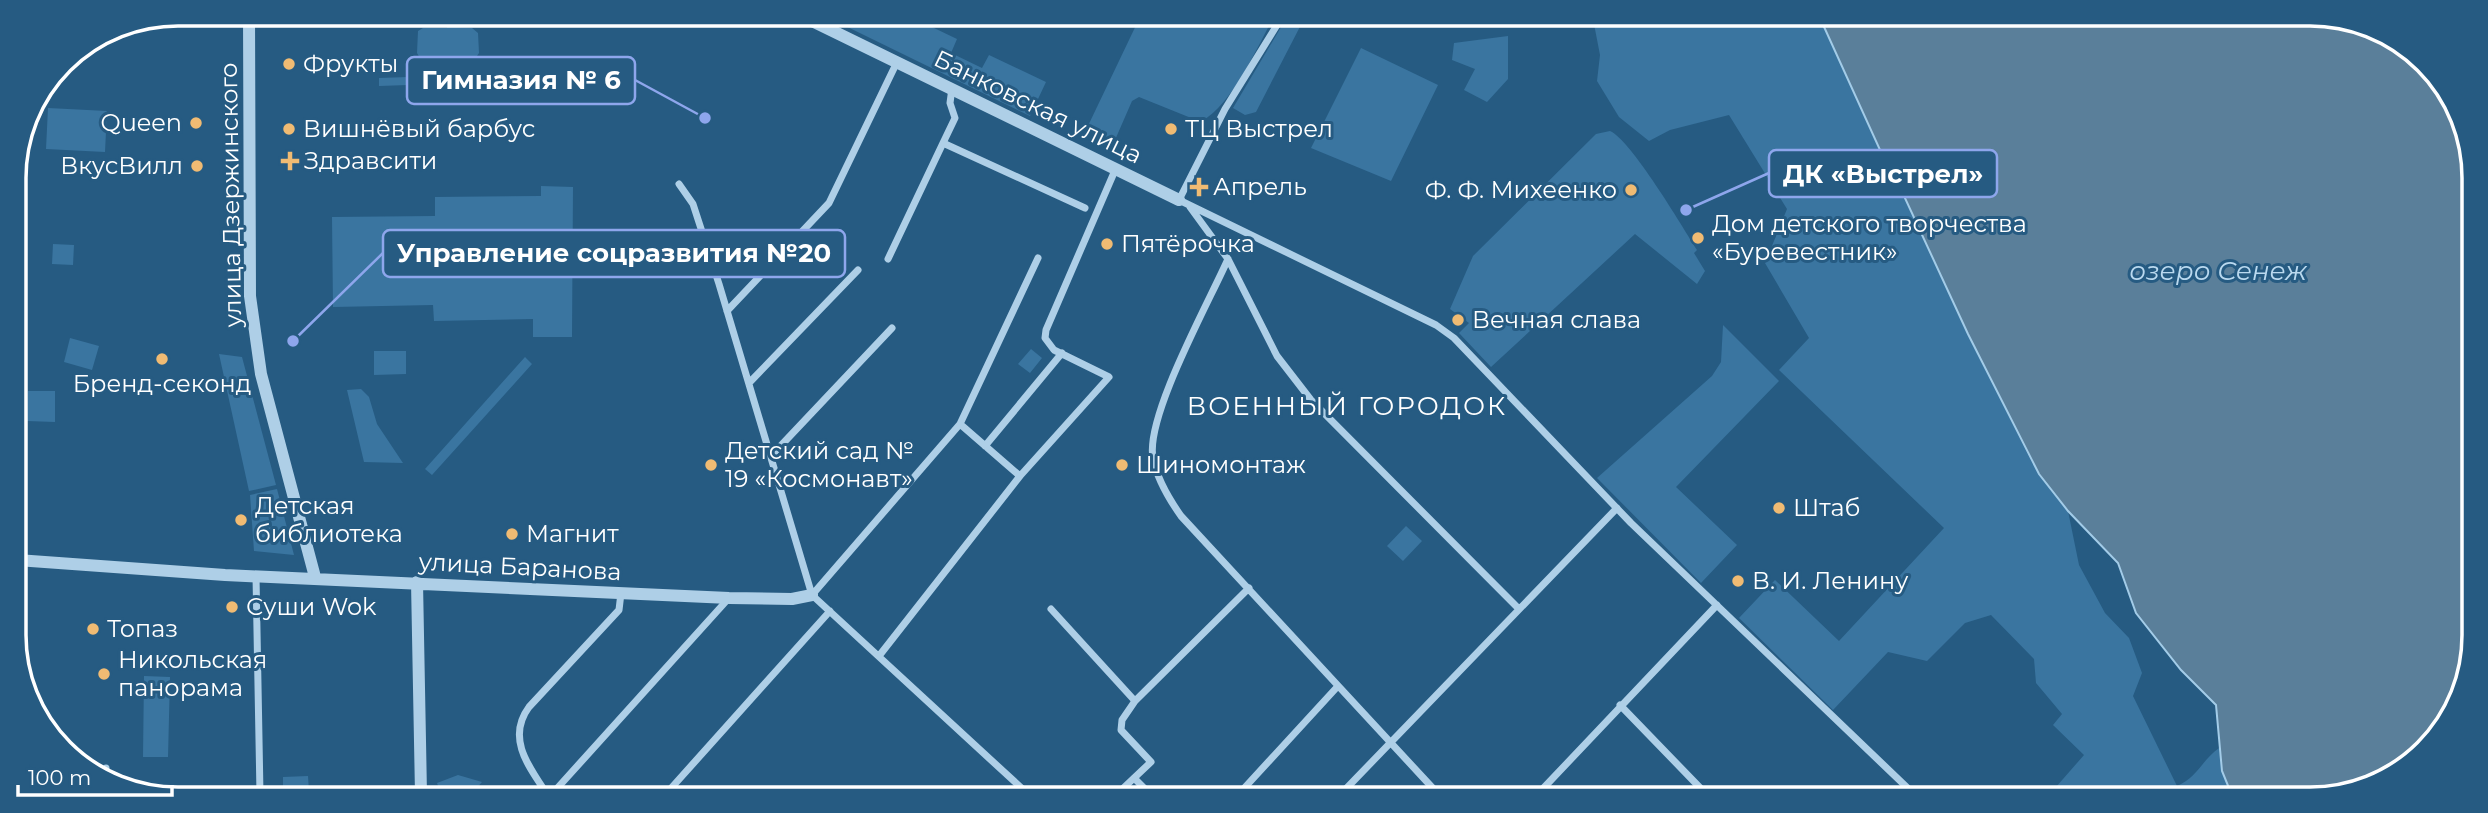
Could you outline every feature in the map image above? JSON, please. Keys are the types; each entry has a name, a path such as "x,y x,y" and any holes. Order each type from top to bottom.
{"street":[{"path":"1183,201 1225,109 1276,26"},
{"name":"улица Дзержинского","path":"249,27 250,296 254,337 315,578"},
{"name":"Банковская улица","path":"824,27 1183,201"},
{"path":"727,311 833,197 897,62"},
{"path":"888,259 955,118 950,103 952,88"},
{"path":"943,143 1085,208"},
{"path":"879,656 1020,476 1109,377 1049,346 1046,330 1116,168"},
{"path":"679,184 692,204 727,311 812,595 1019,787"},
{"path":"1183,201 1228,259 1277,356 1311,400 1519,609"},
{"path":"1183,201 1448,333 1617,508 1906,786"},
{"path":"812,595 960,424 1038,258"},
{"path":"1228,259 1156,416 1152,458 1160,481 1181,516 1432,786"},
{"path":"749,383 858,270"},
{"path":"772,455 891,328"},
{"path":"985,446 1062,353"},
{"path":"960,424 1020,476"},
{"path":"1348,786 1617,508"},
{"path":"293,577 305,570 310,559"},
{"name":"улица Баранова","path":"26,562 256,576 729,598 792,599 812,595"},
{"path":"256,576 260,787"},
{"path":"417,582 421,787"},
{"path":"1125,787 1151,762 1121,730 1122,720 1135,701 1250,588"},
{"path":"542,787 524,758 519,724 529,706 619,610 621,593"},
{"path":"558,787 729,598"},
{"path":"1545,786 1637,686 1717,605"},
{"path":"1051,609 1135,701"},
{"path":"672,787 830,611"},
{"path":"1246,787 1338,686"},
{"path":"1620,705 1699,786"},
{"path":"1134,778 1143,787"}],"shaded area":[{"path":"1269,26 1234,88 1213,113 1201,122 1139,97 1132,101 1115,140 1110,141 1086,130 1135,27"},
{"path":"1281,26 1300,26 1256,112 1245,115 1233,108"},
{"path":"1594,26 1824,26 1890,172 1902,184 1904,196 1968,334 2039,473 2068,511 2079,565 2105,613 2129,638 2142,673 2133,696 2177,786 2195,774 2219,748 2222,771 2228,786 2057,786 2084,755 2053,725 2062,714 2036,683 2034,659 1991,615 1965,623 1927,661 1888,652 1833,710 1739,618 1775,580 1839,641 1944,528 1779,370 1809,338 1765,263 1787,209 1729,115 1670,130 1649,141 1619,117 1597,81 1600,55"},
{"path":"447,27 499,27 456,27 472,28 478,33 479,53 475,59 420,58 417,53 418,31 423,28"},
{"path":"847,27 931,27 957,39 951,53 982,68 989,55 1046,82 1030,116"},
{"path":"1508,36 1508,79 1487,102 1464,90 1475,69 1452,60 1454,43"},
{"path":"1361,48 1438,85 1391,181 1311,148"},
{"path":"408,77 408,85 379,86 379,78"},
{"path":"48,108 107,111 105,152 46,149"},
{"path":"1610,131 1630,150 1656,185 1697,250 1694,253 1705,271 1697,284 1635,234 1491,367 1459,333 1469,323 1450,309 1473,256 1596,134"},
{"path":"541,186 573,187 572,337 533,337 533,319 434,321 433,305 333,307 332,217 435,216 435,197 541,196"},
{"path":"53,244 74,245 73,265 52,264"},
{"path":"1723,325 1779,381 1676,487 1737,545 1701,583 1597,478 1712,376 1721,362"},
{"path":"70,338 99,346 92,370 64,362"},
{"path":"1031,349 1042,358 1030,373 1018,364"},
{"path":"374,351 406,351 406,374 374,375"},
{"path":"219,354 242,357 276,485 249,491"},
{"path":"525,357 532,364 432,475 425,469"},
{"path":"361,389 369,397 377,424 403,463 364,462 347,390"},
{"path":"28,391 55,391 55,422 27,421"},
{"path":"277,489 294,555 254,551 250,495"},
{"path":"1406,526 1422,541 1403,561 1387,546"},
{"path":"144,676 170,677 168,757 143,757"},
{"path":"458,775 482,782 478,787 438,787 437,783"},
{"path":"308,776 309,787 283,787 283,777"}],"water":[{"name":"озеро Сенеж","path":"1824,26 2310,26 2349,31 2368,38 2402,58 2424,78 2446,111 2454,129 2462,178 2462,635 2457,674 2446,702 2424,735 2410,749 2386,766 2349,782 2320,786 2228,786 2222,771 2216,705 2181,670 2136,613 2118,563 2068,511 2039,474 1968,334 1904,196 1902,184 1890,172"}],"place":[{"name":"Фрукты","path":"289,64"},
{"name":"Гимназия № 6","path":"705,118"},
{"name":"Queen","path":"196,123"},
{"name":"Вишнёвый барбус","path":"289,129"},
{"name":"ТЦ Выстрел","path":"1171,129"},
{"name":"Здравсити","path":"290,161"},
{"name":"ВкусВилл","path":"197,166"},
{"name":"Апрель","path":"1199,187"},
{"name":"Ф. Ф. Михеенко","path":"1631,190"},
{"name":"ДК «Выстрел»","path":"1686,210"},
{"name":"Дом детского творчества «Буревестник»","path":"1698,238"},
{"name":"Пятёрочка","path":"1107,244"},
{"name":"Вечная слава","path":"1458,320"},
{"name":"Управление соцразвития №20","path":"293,341"},
{"name":"Бренд-секонд","path":"162,359"},
{"name":"Детский сад № 19 «Космонавт»","path":"711,465"},
{"name":"Шиномонтаж","path":"1122,465"},
{"name":"Штаб","path":"1779,508"},
{"name":"Детская библиотека","path":"241,520"},
{"name":"Магнит","path":"512,534"},
{"name":"В. И. Ленину","path":"1738,581"},
{"name":"Суши Wok","path":"232,607"},
{"name":"Топаз","path":"93,629"},
{"name":"Никольская панорама","path":"104,674"}],"district":[{"name":"ВОЕННЫЙ ГОРОДОК","path":"1347,406"}]}
